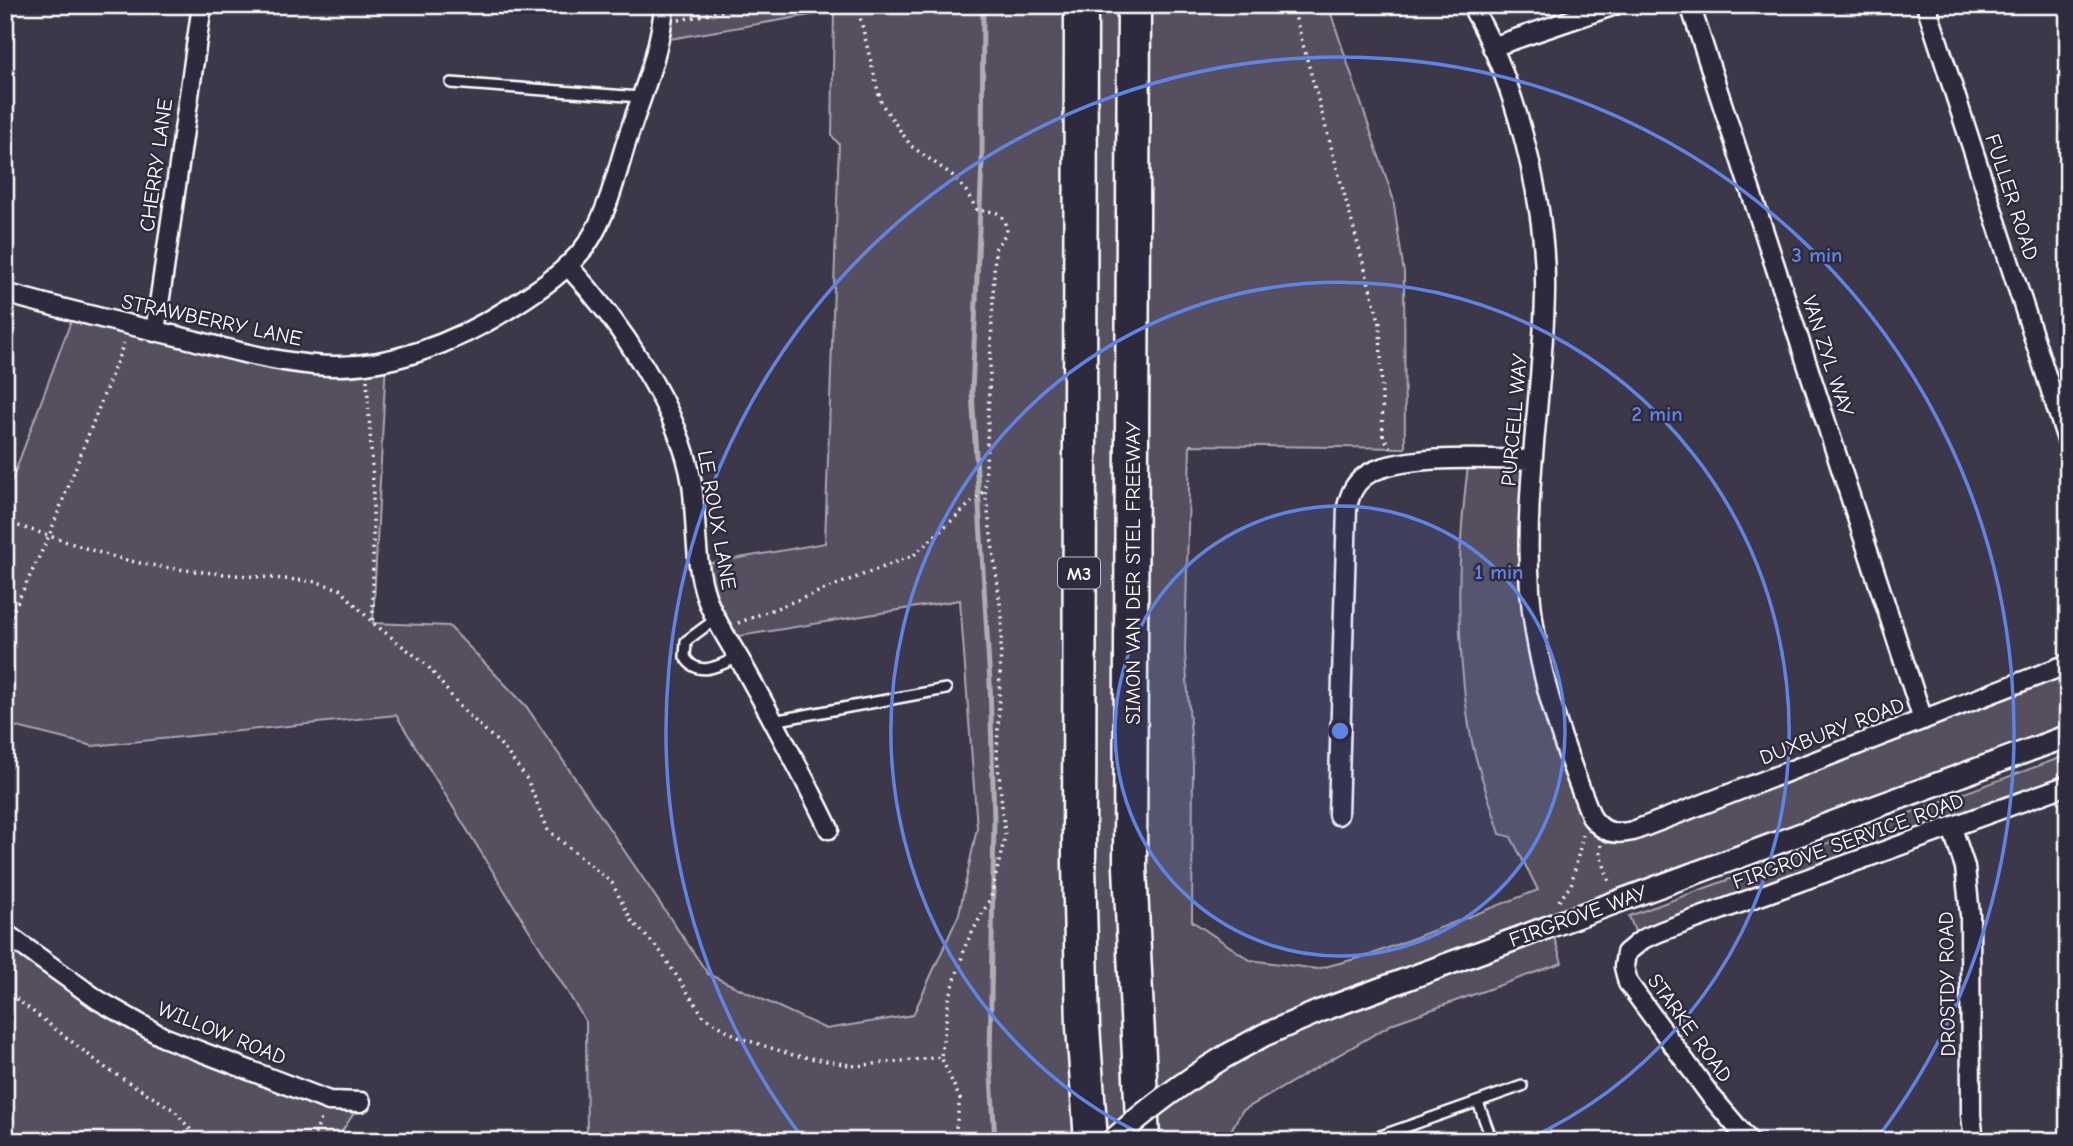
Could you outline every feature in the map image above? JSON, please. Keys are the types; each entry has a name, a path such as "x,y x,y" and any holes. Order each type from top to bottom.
{"highway":[{"name":"M3","path":"1081,5 1079,863 1083,1026 1091,1141"},
{"name":"SIMON VAN DER STEL FREEWAY","path":"1134,5 1130,867 1143,1141"}],"street":[{"name":"CHERRY LANE","path":"155,332 202,5"},
{"name":"PURCELL WAY","path":"1471,5 1506,82 1533,180 1544,259 1543,347 1531,460 1528,546 1534,629 1557,725 1592,818 1600,828 1610,833"},
{"path":"1492,47 1615,5"},
{"name":"VAN ZYL WAY","path":"1690,5 1923,720"},
{"name":"FULLER ROAD","path":"1926,5 2068,443"},
{"name":"STRAWBERRY LANE","path":"5,293 268,359 316,366 349,366 386,360 459,336 496,318 525,298 567,265 588,242 602,217 663,14"},
{"name":"LE ROUX LANE","path":"567,265 620,327 654,386 678,436 691,481 699,565 707,600 805,779 829,829"},
{"path":"1338,815 1347,507 1350,494 1365,476 1374,470 1399,464 1469,458 1531,460"},
{"name":"DUXBURY ROAD","path":"1610,833 1633,831 2068,664"},
{"name":"FIRGROVE WAY","path":"1112,1141 1186,1080 1265,1035 1333,1006 2068,736"},
{"name":"FIRGROVE SERVICE ROAD","path":"1643,939 2068,785"},
{"name":"DROSTDY ROAD","path":"1952,828 1965,867 1970,915 1971,1115 1974,1141"},
{"name":"WILLOW ROAD","path":"5,933 98,1000 163,1037 329,1101 361,1102"},
{"name":"STARKE ROAD","path":"1643,939 1626,953 1624,967 1628,983 1710,1095 1749,1141"}],"lane":[{"path":"451,83 640,97"},
{"path":"720,623 686,641 685,657 693,666 702,669 738,657"},
{"path":"773,721 946,689"},
{"path":"1366,1141 1522,1086"},
{"path":"1478,1102 1493,1141"}],"path":[{"path":"663,14 752,5"},
{"path":"857,5 881,103 911,146 952,175 977,210 997,212 1005,219 1007,232 995,249 985,490 1002,618 997,755 1005,836 991,897 966,944 949,999 941,1057 960,1099 954,1141"},
{"path":"1292,5 1380,324 1383,436 1399,464"},
{"path":"5,628 49,536 126,337 155,332"},
{"path":"349,366 366,378 373,482 373,623"},
{"path":"720,623 914,555 985,490"},
{"path":"5,522 74,545 145,564 317,582 340,589 373,623 427,665 461,708 502,746 527,779 548,830 612,883 632,921 660,951 704,1017 740,1038 818,1060 855,1066 941,1057"},
{"path":"1556,906 1571,885 1584,831 1592,818"},
{"path":"1610,833 1602,842 1600,853 1611,887"},
{"path":"5,990 107,1069 174,1110 200,1141"},
{"path":"312,1141 329,1101"}],"shaded area":[{"path":"693,5 1328,5 1393,198 1404,273 1405,448 1190,445 1185,651 1193,766 1192,921 1250,960 1317,969 1370,955 1538,890 1511,837 1500,834 1471,739 1461,659 1459,592 1469,458 1531,460 1530,590 1578,784 1610,833 2068,664 2068,736 1551,927 1562,963 1394,1023 1242,1111 1225,1141 587,1141 586,1022 396,715 93,746 5,724 5,499 74,313 269,359 386,360 373,623 449,626 526,706 708,974 826,1029 913,1015 959,914 977,828 960,600 728,638 699,565 825,543 839,144 832,136 834,11 658,41 663,12"},
{"path":"2068,755 2068,776 1636,934 1629,916"},
{"path":"5,933 163,1037 361,1102 341,1133 340,1141 5,1141"}],"waterway":[{"path":"983,5 982,162 972,392 990,683 994,821 990,1059 995,1141"},
{"path":"5,1135 14,1141"},
{"path":"936,1141 955,1137 967,1141"}]}
